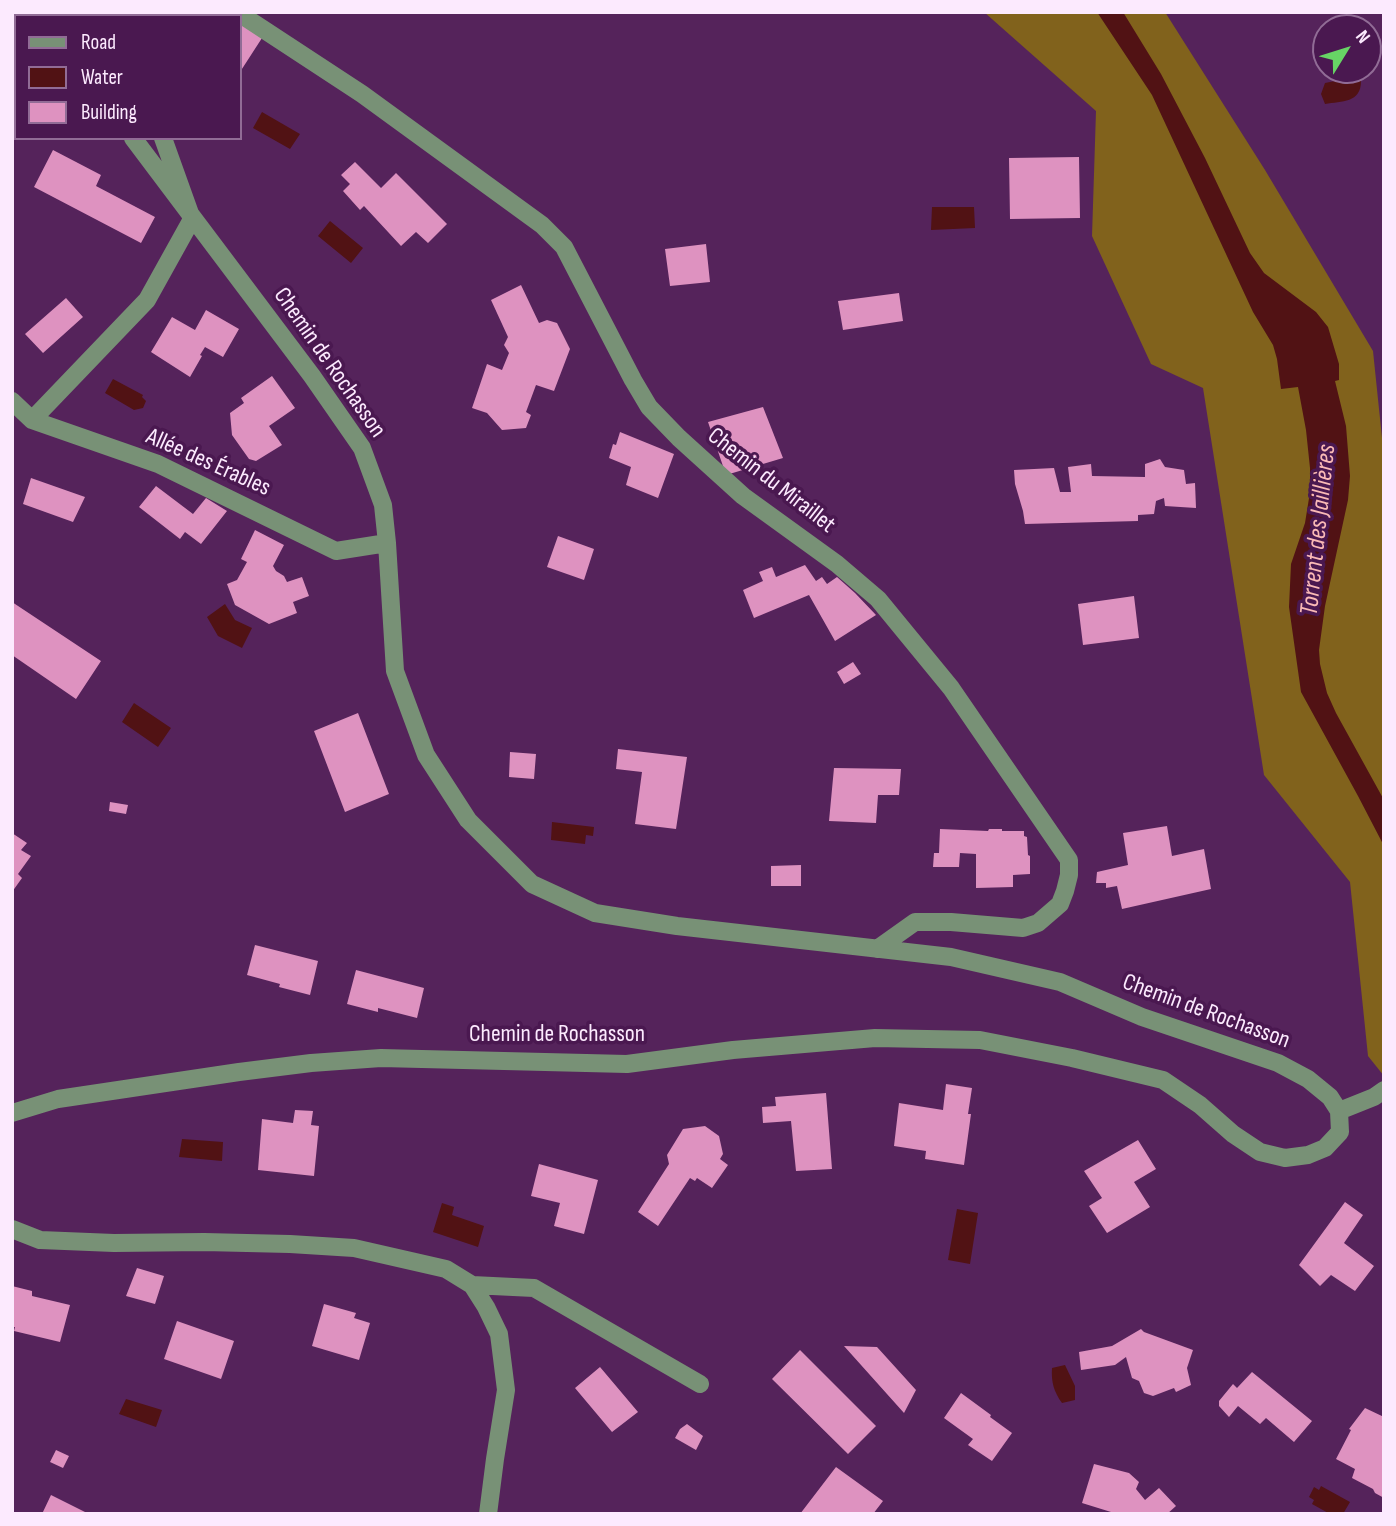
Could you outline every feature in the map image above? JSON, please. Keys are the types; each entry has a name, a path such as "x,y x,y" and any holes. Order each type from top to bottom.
{"street":[{"name":"Chemin du Miraillet","path":"242,15 362,94 542,225 564,247 649,407 743,496 837,564 878,598 951,688 1069,860 1069,875 1060,904 1038,923 1023,928 915,922 877,948"},
{"name":"Chemin de Rochasson","path":"12,1113 58,1099 311,1063 381,1058 627,1064 733,1050 875,1038 981,1040 1163,1080 1200,1105 1233,1135 1260,1152 1285,1158 1308,1156 1325,1149 1340,1132 1339,1111 1330,1097 1308,1079 1278,1063 1142,1017 1060,982 951,957 677,926 595,913 532,884 468,820 426,755 395,671 383,505 362,448 312,376 134,140"},
{"path":"32,420 147,300 192,219 164,140"},
{"name":"Allée des Érables","path":"12,401 32,420 158,464 336,551 387,543"},
{"path":"1339,1111 1374,1097 1384,1090"},
{"path":"12,1229 40,1240 290,1244 354,1248 446,1269 472,1285 499,1334 506,1390 488,1514"},
{"path":"472,1285 534,1288 700,1384"}],"shaded area":[{"path":"984,12 1165,12 1265,170 1373,351 1384,457 1384,1076 1368,1056 1350,882 1264,775 1203,388 1151,364 1092,236 1096,111"}],"water":[{"name":"Torrent des Jaillières","path":"1097,12 1123,12 1161,74 1250,253 1264,273 1316,312 1328,327 1339,364 1339,380 1335,381 1346,426 1350,476 1348,500 1325,606 1319,650 1320,664 1327,693 1336,713 1384,800 1384,846 1301,692 1289,607 1291,564 1305,523 1310,492 1310,468 1298,387 1281,389 1273,345 1253,312 1152,95"},
{"path":"1325,84 1361,84 1358,93 1349,100 1325,104 1321,94"},
{"path":"262,112 300,134 290,149 253,128"},
{"path":"932,207 974,207 975,228 931,230"},
{"path":"330,221 363,248 351,263 318,236"},
{"path":"113,379 143,395 146,401 143,408 134,410 105,393"},
{"path":"225,604 235,620 252,628 242,648 218,636 207,617"},
{"path":"134,703 171,728 158,747 122,722"},
{"path":"552,822 594,827 593,836 586,835 585,844 551,840"},
{"path":"182,1139 223,1142 222,1161 179,1157"},
{"path":"442,1203 454,1207 452,1215 484,1226 478,1247 433,1232"},
{"path":"957,1209 978,1213 970,1264 948,1260"},
{"path":"1065,1365 1075,1386 1075,1400 1062,1403 1054,1387 1052,1368"},
{"path":"126,1399 162,1410 156,1427 119,1414"},
{"path":"1321,1486 1350,1502 1343,1514 1330,1514 1312,1504 1314,1500 1309,1497 1314,1487 1319,1490"}],"building":[{"path":"225,12 228,14 204,14"},
{"path":"242,23 262,38 242,69"},
{"path":"53,150 101,175 96,186 155,217 141,243 34,187"},
{"path":"1079,157 1080,218 1010,219 1009,158"},
{"path":"355,162 381,188 396,173 447,224 428,243 416,232 401,246 364,206 360,210 343,191 350,184 341,175"},
{"path":"706,244 710,282 670,286 665,249"},
{"path":"521,285 539,323 547,320 557,323 570,349 554,391 536,385 526,412 531,415 526,428 502,430 487,413 472,408 487,364 502,370 509,353 504,345 508,337 491,300"},
{"path":"899,293 903,321 843,330 838,301"},
{"path":"66,298 83,317 43,353 25,334"},
{"path":"206,310 239,329 223,357 205,347 190,377 151,352 172,317 195,330"},
{"path":"272,376 295,408 269,426 282,445 256,461 249,459 232,435 230,413 244,403 241,398"},
{"path":"763,407 783,458 726,475 708,422"},
{"path":"620,432 674,454 658,498 626,485 631,467 609,458"},
{"path":"1160,459 1165,467 1184,470 1186,484 1195,483 1196,508 1165,506 1164,498 1156,501 1154,514 1138,515 1138,521 1025,524 1014,470 1054,468 1060,492 1071,492 1068,467 1091,464 1092,476 1145,477 1145,464"},
{"path":"31,478 85,497 73,522 23,504"},
{"path":"156,486 193,514 206,498 227,511 201,544 185,532 180,539 139,507"},
{"path":"255,530 284,545 273,566 287,582 302,577 309,596 293,602 297,613 269,624 235,605 227,584 237,580 247,562 241,559"},
{"path":"558,536 594,549 584,580 547,567"},
{"path":"805,565 816,581 822,577 827,584 837,577 876,615 835,641 809,595 754,618 743,590 763,581 759,572 772,567 776,577"},
{"path":"1134,596 1139,638 1083,645 1078,604"},
{"path":"12,602 101,661 76,699 12,655"},
{"path":"853,662 861,674 844,684 837,672"},
{"path":"358,713 389,794 345,812 314,731"},
{"path":"618,749 687,757 676,829 635,824 642,772 616,769"},
{"path":"510,752 536,754 534,779 509,777"},
{"path":"834,768 901,769 899,795 878,795 876,823 829,821"},
{"path":"110,802 128,805 126,814 109,811"},
{"path":"1167,826 1172,856 1204,849 1211,889 1122,909 1117,886 1106,888 1106,883 1096,883 1097,872 1128,865 1123,833"},
{"path":"940,829 1024,831 1030,856 1030,874 1013,875 1013,887 976,888 976,854 960,853 959,867 933,867 934,853 939,853"},
{"path":"12,833 27,843 21,850 31,856 18,874 22,878 12,892"},
{"path":"801,865 801,886 771,886 771,866"},
{"path":"255,945 318,961 310,995 247,975"},
{"path":"356,970 424,988 417,1018 378,1008 378,1012 347,1004"},
{"path":"946,1084 972,1088 964,1165 925,1159 926,1151 894,1146 899,1103 943,1110"},
{"path":"826,1093 832,1169 796,1171 791,1121 763,1123 762,1107 776,1106 775,1097"},
{"path":"295,1110 313,1111 311,1125 319,1126 314,1176 258,1170 262,1119 293,1123"},
{"path":"705,1126 719,1136 723,1154 720,1159 728,1165 712,1188 697,1178 695,1181 690,1178 658,1226 638,1212 669,1164 667,1155 683,1129"},
{"path":"1138,1140 1156,1169 1134,1182 1150,1207 1107,1233 1089,1206 1102,1198 1084,1171"},
{"path":"539,1164 598,1180 584,1234 554,1226 560,1203 531,1196"},
{"path":"1345,1202 1363,1215 1344,1243 1374,1266 1355,1291 1331,1275 1320,1286 1299,1265"},
{"path":"137,1268 164,1276 155,1304 126,1296"},
{"path":"12,1286 32,1291 32,1296 70,1305 60,1342 14,1331"},
{"path":"324,1304 356,1313 354,1318 370,1323 359,1360 312,1346"},
{"path":"177,1321 234,1341 221,1379 164,1359"},
{"path":"1141,1329 1193,1350 1187,1368 1191,1385 1176,1392 1174,1388 1153,1396 1144,1393 1139,1381 1132,1378 1126,1357 1115,1365 1081,1370 1079,1352 1112,1346"},
{"path":"844,1346 877,1347 916,1390 904,1413"},
{"path":"800,1350 876,1426 848,1454 772,1379"},
{"path":"600,1367 638,1412 612,1432 575,1388"},
{"path":"1252,1372 1312,1421 1294,1442 1266,1418 1260,1424 1238,1406 1229,1417 1219,1406 1219,1401 1233,1384 1237,1388"},
{"path":"961,1393 1012,1433 992,1461 968,1445 973,1439 944,1418"},
{"path":"1365,1408 1384,1417 1384,1498 1352,1478 1355,1469 1336,1459 1351,1430 1349,1429"},
{"path":"687,1424 703,1436 696,1450 675,1438"},
{"path":"56,1450 69,1456 63,1468 50,1462"},
{"path":"1094,1464 1129,1473 1139,1482 1136,1489 1145,1500 1159,1488 1176,1506 1167,1514 1113,1514 1082,1503"},
{"path":"836,1467 883,1501 873,1514 800,1514"},
{"path":"51,1495 89,1514 42,1514"}]}
